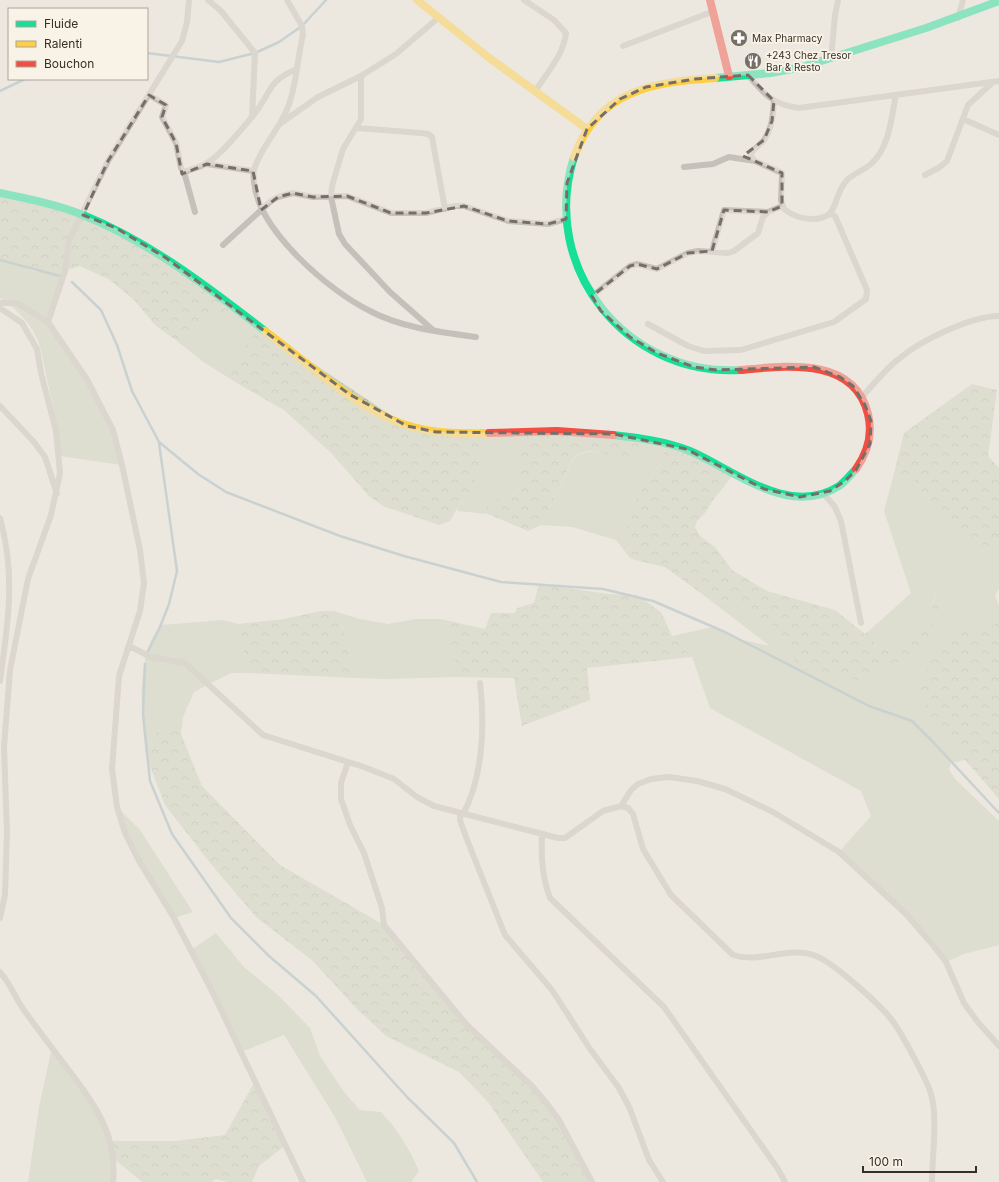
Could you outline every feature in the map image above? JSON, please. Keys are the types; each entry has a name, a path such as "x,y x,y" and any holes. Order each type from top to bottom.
{"main road":[{"path":"417,0 488,57 587,129"},
{"path":"710,0 714,10 729,76"},
{"path":"0,193 30,197 116,228 166,258 348,394 386,417 407,426 436,432 555,431 614,434 686,449 764,489 782,494 811,497 823,493 845,481 856,470 870,444 871,421 861,398 853,386 840,377 814,367 717,370 694,367 657,353 630,337 601,311 574,261 568,242 566,219 567,183 574,158 587,129 609,108 638,89 695,78 748,75 786,70 893,41 958,18 999,1"}],"street":[{"path":"48,322 65,271 69,240 83,215 108,161 182,41 187,22 188,0"},
{"path":"208,0 221,10 255,52 252,117"},
{"path":"287,0 302,26 303,36 293,91 281,124 253,171 255,189 261,210 291,250 315,273 353,301 371,312 414,327 476,337"},
{"path":"524,0 554,20 566,33 562,48 535,91"},
{"path":"831,59 835,15 838,0"},
{"path":"958,18 963,0"},
{"path":"622,46 714,10"},
{"path":"281,124 318,98 362,76 396,54 438,18"},
{"path":"207,164 252,117 274,82 297,69"},
{"path":"748,75 759,88 774,101 785,107 799,108 999,81"},
{"path":"362,76 361,119 343,149 336,168 332,186 331,197 339,234 345,244 390,292 433,330"},
{"path":"925,175 940,167 947,161 968,105 992,83"},
{"path":"149,95 166,105 162,117 176,143 181,168 184,172 195,212"},
{"path":"684,167 713,164 729,157 754,161 782,172 782,206 787,212 799,218 827,218 834,209 835,200 848,180 870,165 878,157 884,147 896,95"},
{"path":"754,161 750,153 760,145 770,128 774,101"},
{"path":"963,119 999,135"},
{"path":"356,128 421,133 428,134 432,137 445,209"},
{"path":"184,172 207,164 230,166 253,171"},
{"path":"223,245 275,199 286,194 294,193 313,197 347,196 359,199 384,211 401,214 426,213 455,206 464,206 508,221 548,224 566,219"},
{"path":"712,251 724,210 768,212 782,206"},
{"path":"592,296 630,266 637,264 657,269 688,253 712,251 728,253 734,251 758,233 764,217 768,212"},
{"path":"648,324 688,346 704,351 741,350 834,322 866,299 867,290 835,216 830,214"},
{"path":"0,303 17,303 48,322 88,381 109,420 122,464 140,550 144,583 140,611 118,676 112,769 117,807 125,833 139,861 174,918 211,989 303,1182"},
{"path":"0,308 22,323 37,349 41,373 56,431 60,473 57,494 28,579 10,670 2,747 7,832 5,895 0,918"},
{"path":"861,398 888,368 918,345 957,326 979,319 999,316"},
{"path":"0,406 34,442 45,457 57,494"},
{"path":"823,493 835,507 841,521 861,623"},
{"path":"0,518 10,562 10,593 7,633 0,681"},
{"path":"129,646 151,657 185,663 263,735 348,762 394,779 417,797 434,806 542,834 565,838 603,811 621,806 628,808 633,814 644,849 671,896 733,955 743,958 756,958 788,952 816,956 833,966 891,1020 926,1081 931,1094 933,1111 932,1182"},
{"path":"480,683 484,712 476,780 469,803 462,814 461,824 505,935 552,990 590,1050 620,1088 649,1160 663,1182"},
{"path":"348,762 341,783 341,799 350,825 364,853 382,908 384,925 467,1025 532,1086 548,1105 559,1120 592,1182"},
{"path":"621,806 630,790 638,784 652,779 669,777 697,781 726,789 773,812 839,852 906,914 932,944 946,962 964,1003 977,1021 999,1046"},
{"path":"542,834 541,861 543,876 550,898 664,1007 778,1169 785,1182"},
{"path":"0,972 23,1009 101,1116 110,1141 114,1169 113,1182"}],"highlighted area":[{"path":"748,75 774,101 772,121 764,140 743,156 782,173 782,206 768,212 724,210 712,251 688,253 657,269 637,264 630,266 592,296 601,311 630,337 657,353 694,367 717,370 814,367 840,377 853,386 865,405 871,421 870,444 856,470 845,481 830,491 800,497 764,489 686,449 614,434 436,432 407,426 349,394 166,258 116,228 83,215 108,161 149,95 166,105 162,117 176,143 182,174 207,164 253,171 261,210 278,197 293,193 313,197 347,196 391,213 426,213 464,206 508,221 548,224 566,219 567,183 587,129 620,99 646,87 695,79"}],"green space":[{"path":"0,193 116,228 235,309 205,320 177,341 155,325 134,300 110,280 80,266 58,271 40,271 0,258"},
{"path":"0,258 33,271 65,271 48,322 109,420 122,465 60,456 58,431 40,346 33,331 24,319 0,298"},
{"path":"235,309 260,328 232,374 240,385 202,361 177,341 205,320"},
{"path":"260,328 407,426 473,433 483,443 482,459 469,496 457,508 450,521 439,525 383,506 369,496 331,453 284,410 240,385 232,374 236,358"},
{"path":"972,384 997,390 988,456 999,468 999,549 993,550 967,538 945,522 909,474 892,481 904,433"},
{"path":"526,431 521,486 516,494 508,496 485,510 488,514 457,511 457,508 469,496 473,433"},
{"path":"526,431 649,440 641,453 627,456 615,456 588,451 574,457 541,525 528,531 488,514 485,510 495,501 516,494 521,486 521,452"},
{"path":"649,440 666,444 663,459 635,500 627,541 631,559 616,540 572,527 541,525 574,458 591,451 622,456"},
{"path":"666,444 734,474 713,500 705,513 697,521 695,527 700,536 715,547 732,570 767,591 835,610 865,634 871,629 876,648 890,650 911,638 930,614 938,588 941,606 930,633 913,654 890,666 877,669 874,678 866,681 830,677 801,668 790,655 778,632 769,621 726,602 706,597 665,567 631,559 627,541 627,522 635,500 663,459"},
{"path":"909,474 945,522 993,550 999,549 999,589 995,595 999,606 999,620 995,624 985,628 957,629 930,720 965,760 951,763 949,770 956,780 999,821 999,945 964,954 946,962 932,944 839,852 871,816 861,791 710,708 692,657 672,636 712,627 738,639 770,646 706,597 740,606 765,618 776,629 790,655 874,678 877,669 890,666 930,633 937,590 930,614 911,638 890,650 876,648 871,629 911,593 884,511 892,481"},
{"path":"539,584 609,594 637,595 661,612 672,636 692,657 587,668 590,700 522,726 514,678 456,677 453,646 441,619 485,629 491,613 515,613 517,608 534,603"},
{"path":"321,611 334,611 342,621 355,678 248,673 238,624 284,619"},
{"path":"334,611 360,619 388,624 416,619 441,619 453,646 456,677 386,679 355,678 342,621"},
{"path":"223,620 238,624 248,673 231,673 194,692 183,717 155,733 146,756 142,714 142,685 143,670 152,638 161,625"},
{"path":"999,620 999,799 930,720 921,689 932,658 957,629 985,628 995,624"},
{"path":"183,717 181,734 202,786 280,865 384,925 467,1025 548,1105 592,1182 543,1182 488,1102 459,1072 386,1036 355,1007 313,961 256,917 211,864 165,805 146,756 155,733"},
{"path":"117,807 140,830 193,912 174,918 139,861"},
{"path":"216,933 244,967 279,996 310,1028 320,1056 344,1092 360,1110 381,1112 393,1126 407,1147 419,1171 411,1182 367,1182 335,1117 284,1035 241,1052 191,950"},
{"path":"52,1047 87,1094 107,1131 113,1182 28,1182 39,1107"},
{"path":"255,1081 286,1145 259,1166 252,1182 228,1182 216,1179 212,1182 142,1182 113,1158 110,1141 175,1141 225,1135"}],"waterway":[{"path":"148,53 219,62 255,53 279,42 302,26 326,0"},
{"path":"0,91 23,80"},
{"path":"0,260 60,276"},
{"path":"72,282 101,310 117,345 132,391 159,442 198,474 226,492 340,536 404,556 501,582 603,589 653,601 725,632 869,706 912,721 999,813"},
{"path":"147,653 160,627 169,604 177,571 159,443"},
{"path":"145,664 143,713 150,781 172,834 231,918 269,956 316,996 407,1097 454,1143 477,1182"}],"traffic: fast":[{"path":"715,78 771,73 802,67 926,28 999,1"},
{"path":"574,157 566,198 569,238 581,275 601,307 628,335 661,355 699,367 741,370"},
{"path":"0,193 42,202 73,211 132,238 200,282 265,331"},
{"path":"613,435 652,440 681,448 707,459 763,488 782,494 801,497 820,494 839,486 856,469"}],"traffic: slow":[{"path":"417,0 488,57 587,129"},
{"path":"574,157 584,135 597,117 613,104 630,94 649,87 670,83 715,78"},
{"path":"265,331 336,386 374,411 413,427 432,431 489,433"}],"traffic: jam":[{"path":"710,0 729,76"},
{"path":"741,370 777,367 816,369 833,374 848,382 860,395 868,414 870,429 870,436 864,456 856,469"},
{"path":"489,433 557,431 613,435"}],"place":[{"name":"Max Pharmacy","path":"739,38"},
{"name":"+243 Chez Tresor Bar & Resto","path":"753,61"}]}
